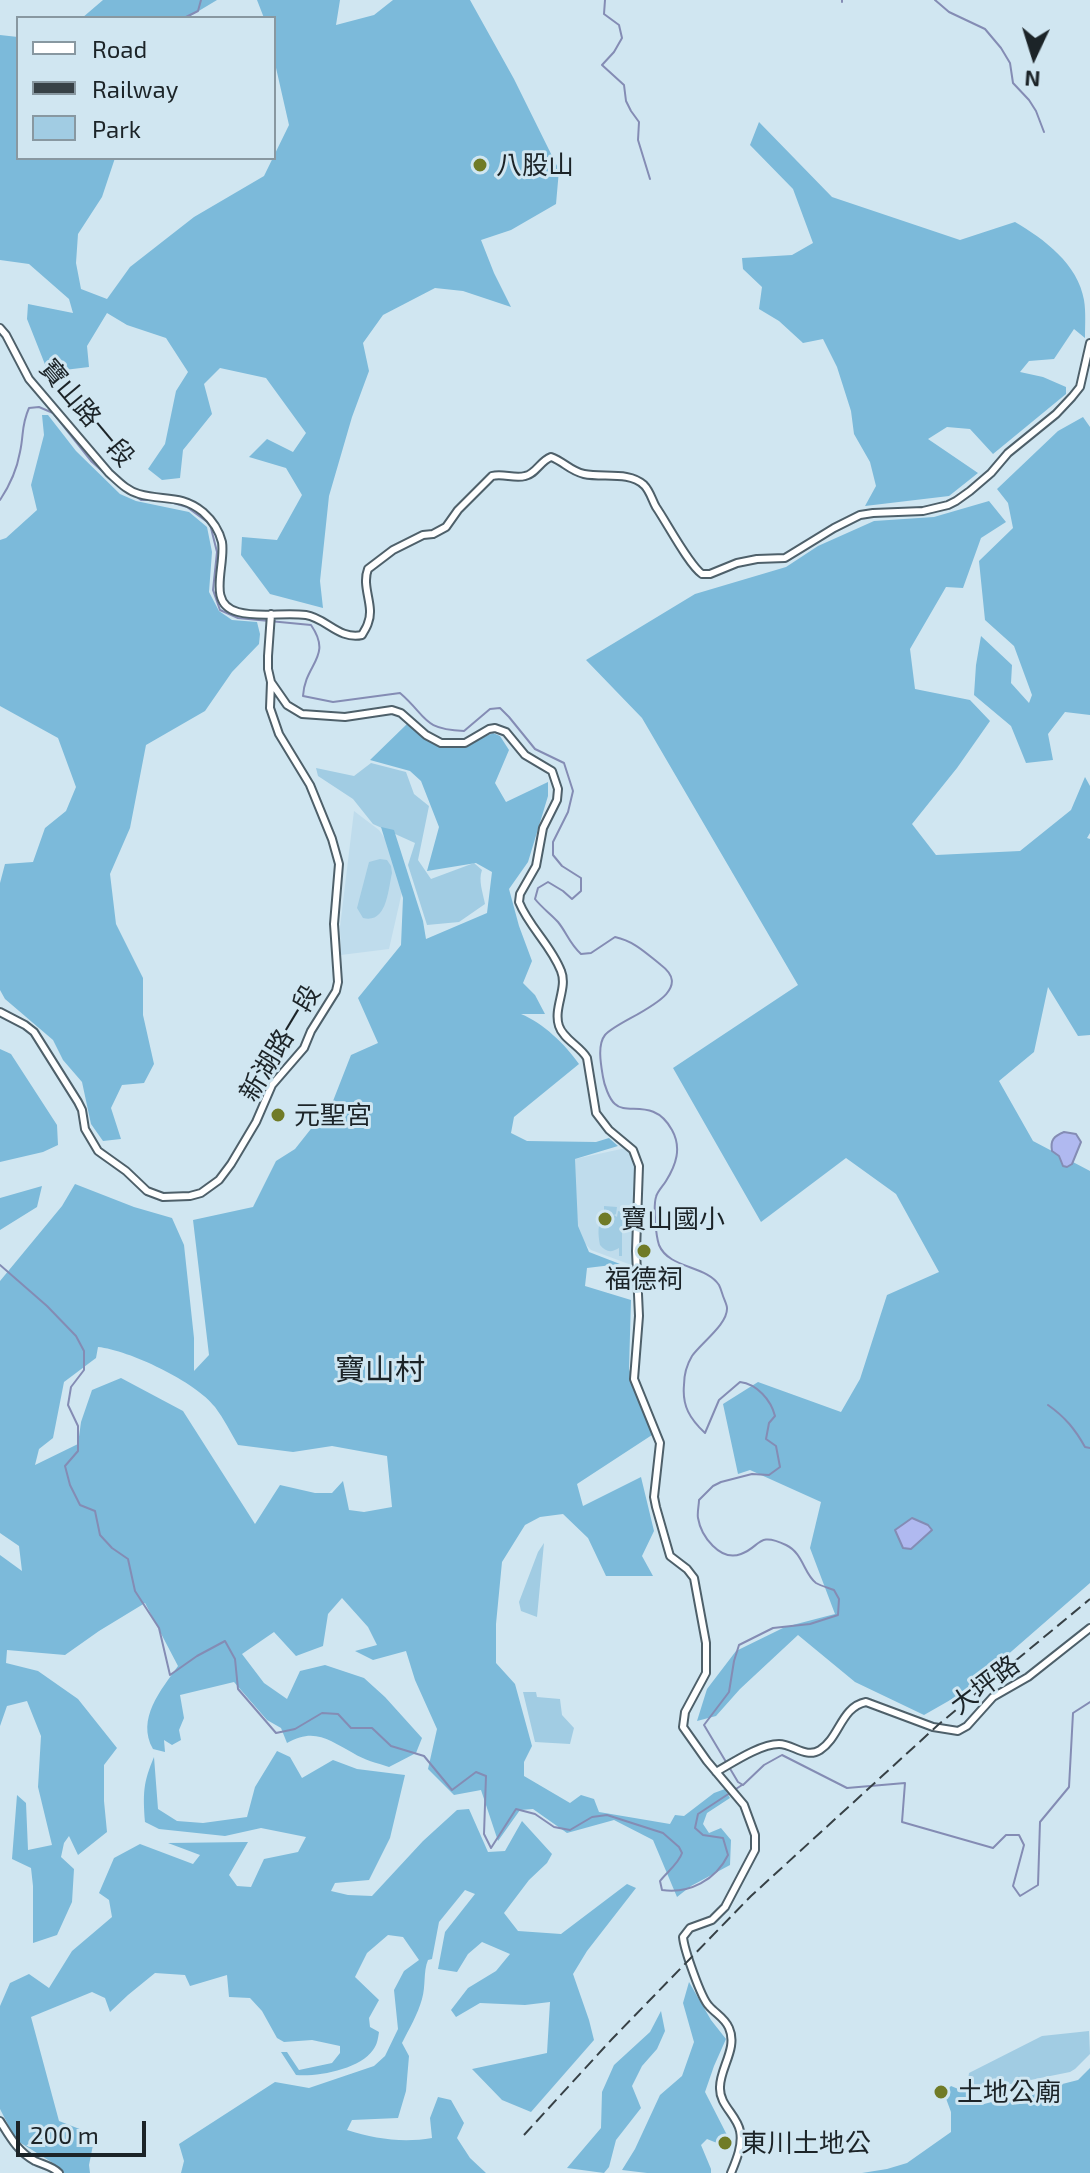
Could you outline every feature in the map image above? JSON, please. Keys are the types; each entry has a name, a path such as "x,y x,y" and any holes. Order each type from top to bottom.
{"street":[{"name":"寶山路一段","path":"0,328 29,379 109,473 130,490 182,500 203,511 211,520 219,531 222,543 219,589 224,605 249,614 271,614"},
{"path":"271,614 313,616 348,636 362,635 369,620 365,573 371,566 393,550 446,527 458,510 492,476 524,477 551,457 581,474 632,477 642,483 693,565 698,572 706,575 737,563 785,558 860,515 914,512 948,505 970,491 1008,453 1062,408 1080,387 1090,343"},
{"name":"新湖路一段","path":"0,1012 34,1032 82,1110 89,1138 105,1157 147,1191 163,1197 201,1193 219,1180 231,1164 256,1122 272,1085 304,1048 338,982 334,924 339,864 310,785 279,734 270,708 268,669 271,614"},
{"path":"271,682 287,705 302,714 330,718 386,709 397,711 441,743 465,743 495,728 506,732 525,755 552,771 557,780 557,800 543,828 536,866 520,894 519,902 547,943 563,975 558,1023 564,1035 587,1058 596,1113 637,1157 640,1180 636,1251 639,1316 634,1379 659,1438 654,1497 669,1553 694,1578 707,1653 706,1673 685,1712 683,1727 744,1805 755,1835 755,1850 725,1907 712,1920 690,1928 683,1937 706,2003 726,2022 732,2040 721,2074 720,2091 740,2130 741,2141 731,2173"},
{"name":"大坪路","path":"716,1772 773,1745 816,1752 835,1735 851,1708 866,1702 933,1727 958,1731 967,1726 993,1697 1028,1677 1090,1628"},
{"path":"0,2121 15,2145 59,2173"}],"shaded area":[{"path":"103,0 217,0 190,16 84,16"},
{"path":"257,0 340,0 336,25 374,15 393,0 470,0 559,170 556,204 511,230 481,240 511,307 463,291 435,288 383,315 363,343 369,371 329,496 320,581 323,608 270,594 241,555 242,537 277,540 302,495 286,468 249,457 267,439 293,452 306,433 266,378 220,368 204,384 212,414 183,450 180,478 162,480 148,469 165,444 176,391 188,372 166,338 127,325 107,313 87,346 89,367 48,372 27,319 28,304 73,313 69,299 29,264 0,260 0,35 16,37 16,160 114,160 102,197 78,234 76,263 81,289 107,299 130,267 194,217 264,176 272,160 276,160 276,152 289,125 276,68 276,16 263,16"},
{"path":"759,122 832,197 960,240 1015,222 1048,245 1075,275 1084,300 1085,338 1074,329 1054,359 1029,361 1020,372 1066,387 1066,394 993,454 970,429 947,427 928,439 978,473 949,496 865,506 876,486 870,462 854,434 851,411 837,367 823,339 803,343 779,321 759,309 762,287 743,269 742,258 792,255 813,243 793,189 750,145"},
{"path":"42,415 48,415 76,451 120,494 136,501 189,512 207,527 212,552 209,592 219,611 232,620 257,622 260,634 259,644 232,672 205,711 146,745 130,828 110,874 116,924 143,978 143,1015 154,1064 144,1083 122,1085 111,1108 121,1139 103,1141 91,1124 82,1082 63,1060 53,1040 5,999 0,990 0,883 5,864 33,862 45,828 66,811 76,787 58,738 0,706 0,540 37,510 31,485 44,435"},
{"path":"1083,417 1090,427 1090,715 1065,712 1048,734 1053,760 1026,763 1011,726 974,695 981,636 1012,665 1011,683 1029,703 1032,695 1014,646 985,620 979,561 1013,528 1008,503 997,489 1058,431"},
{"path":"989,501 1006,522 981,538 963,588 946,587 910,649 915,689 970,700 990,721 912,824 936,855 1020,851 1071,810 1085,777 1090,786 1090,833 1087,838 1090,839 1090,1035 1078,1036 1048,987 1034,1052 999,1081 1033,1141 1090,1171 1090,1583 966,1691 924,1715 855,1682 798,1635 716,1716 697,1721 707,1689 736,1651 785,1627 835,1614 810,1548 821,1502 750,1470 738,1474 723,1404 758,1382 841,1412 860,1379 887,1295 939,1272 896,1194 846,1158 761,1222 673,1068 798,985 642,718 586,660 695,594 786,567 818,546 874,521 934,517"},
{"path":"407,724 439,745 448,746 467,744 493,733 500,736 509,750 495,783 506,802 548,782 548,796 528,862 509,889 532,961 523,983 535,995 545,1014 521,1014 553,1035 579,1064 514,1117 511,1133 527,1141 596,1142 609,1138 618,1146 575,1159 578,1226 589,1252 620,1264 587,1268 585,1286 631,1300 629,1369 652,1435 577,1484 583,1506 641,1477 654,1531 642,1556 653,1576 606,1576 588,1538 563,1514 540,1517 525,1525 502,1562 496,1624 496,1663 515,1684 532,1746 524,1762 524,1776 570,1803 581,1795 594,1799 599,1812 670,1824 675,1815 684,1816 714,1793 725,1789 730,1798 707,1813 703,1824 709,1833 721,1828 731,1840 730,1865 677,1897 653,1840 614,1820 567,1833 533,1809 520,1810 498,1841 481,1790 454,1795 428,1769 437,1729 406,1651 373,1660 355,1651 377,1645 368,1627 342,1598 328,1614 323,1646 296,1656 274,1632 242,1654 264,1683 287,1699 300,1671 325,1665 364,1678 422,1738 416,1753 389,1767 314,1736 287,1743 281,1728 267,1720 234,1682 180,1695 184,1718 179,1730 181,1740 172,1745 164,1740 165,1752 153,1749 148,1738 149,1716 158,1695 178,1666 145,1603 65,1655 7,1650 6,1663 38,1671 78,1699 117,1748 104,1765 107,1832 78,1855 69,1836 64,1843 61,1857 74,1869 72,1902 57,1935 33,1943 31,1868 12,1859 17,1795 26,1803 28,1850 52,1845 38,1787 41,1736 27,1701 7,1706 0,1726 0,1555 22,1571 19,1546 0,1533 0,1281 62,1206 75,1184 172,1218 184,1245 194,1338 194,1371 209,1355 193,1220 253,1207 276,1161 295,1149 333,1101 351,1055 378,1043 358,998 401,945 403,898 381,827 394,830 426,939 487,913 492,872 476,863 427,871 439,827 421,781 410,771 370,760","holes":["98,1347 161,1369 206,1397 238,1445 293,1452 332,1446 387,1456 392,1507 364,1512 349,1510 343,1481 332,1493 315,1493 280,1485 255,1524 183,1411 121,1378 92,1390 81,1422 78,1444 35,1465 39,1449 53,1438 64,1382 96,1358"]},
{"path":"354,811 379,830 407,870 389,949 341,955 340,927"},
{"path":"0,1049 11,1054 57,1125 58,1145 43,1152 0,1162"},
{"path":"1064,1132 1076,1134 1081,1142 1072,1164 1067,1167 1052,1151 1054,1139"},
{"name":"寶山國小","path":"626,1148 634,1154 638,1165 634,1266 591,1250 574,1232 570,1160"},
{"path":"42,1186 37,1207 0,1230 0,1198"},
{"path":"912,1518 932,1530 911,1549 903,1548 895,1530"},
{"path":"277,1751 290,1757 302,1778 333,1760 357,1769 405,1775 390,1838 369,1880 335,1883 331,1891 372,1896 457,1810 469,1809 488,1852 505,1851 522,1821 552,1854 504,1913 518,1931 561,1934 627,1884 636,1888 573,1974 594,2040 531,2112 502,2100 472,2069 547,2053 550,2002 525,2005 480,2003 456,2017 451,2010 468,1988 496,1971 510,1954 482,1942 468,1954 457,1972 438,1969 445,1932 475,1894 465,1890 439,1922 432,1959 426,1965 422,1999 402,2043 409,2056 406,2091 398,2118 352,2120 347,2130 389,2139 432,2138 430,2118 438,2097 451,2100 464,2123 457,2138 470,2158 486,2173 181,2173 184,2161 179,2144 275,2082 309,2088 374,2066 385,2056 398,2029 394,1990 404,1971 419,1960 403,1937 388,1935 367,1953 355,1977 379,2000 369,2018 370,2027 379,2032 375,2046 359,2062 327,2073 296,2075 281,2052 287,2052 299,2070 332,2063 340,2053 340,2046 312,2040 284,2042 277,2038 262,2011 250,1998 229,1997 227,1975 190,1986 185,1975 155,1973 110,2012 105,1998 92,1992 31,2017 59,2121 95,2135 90,2173 60,2173 53,2163 16,2140 0,2109 0,2006 10,1983 29,1974 49,1988 72,1951 112,1917 109,1900 99,1893 114,1858 140,1844 193,1864 200,1855 168,1843 248,1842 229,1875 237,1886 251,1887 264,1859 298,1852 306,1837 261,1828 225,1836 159,1829 145,1822 145,1788 154,1757 158,1809 177,1821 203,1823 247,1817 255,1787"},
{"path":"689,1982 726,2039 705,2092 728,2137 727,2147 707,2139 701,2145 711,2173 622,2170 660,2095 682,2076 694,2042 683,2003"},
{"path":"661,2011 665,2031 657,2049 642,2066 632,2086 641,2108 616,2140 609,2167 604,2173 567,2168 601,2128 602,2092 614,2065 650,2032"},
{"path":"1090,2068 1090,2173 862,2173 907,2163 951,2132 951,2112 944,2093 951,2086 984,2104 1078,2080"}],"green space":[{"path":"371,763 406,772 414,794 429,806 418,860 431,879 474,863 482,870 485,904 459,922 427,925 408,865 415,843 373,824 353,799 318,776 316,768 354,776"},
{"path":"387,860 392,873 385,904 377,916 363,918 357,908 369,862"},
{"path":"604,1206 617,1207 614,1215 617,1217 618,1211 622,1212 622,1256 619,1256 619,1248 609,1251 600,1245 600,1223 609,1214 604,1213"},
{"path":"544,1543 537,1617 521,1611 519,1602"},
{"path":"523,1692 536,1692 537,1697 560,1699 562,1715 574,1728 570,1744 535,1742"},
{"path":"1089,2031 1090,2054 1070,2072 981,2090 970,2086 969,2073 1042,2036"}],"waterway":[{"path":"188,16 198,11 201,0"},
{"path":"605,0 604,14 619,25 622,38 602,65 624,85 626,101 639,122 638,140 650,179"},
{"path":"935,0 949,12 985,29 1001,48 1010,63 1013,83 1036,111 1044,132"},
{"path":"0,500 17,465 29,408 39,407 53,413 91,461 111,479"},
{"path":"132,494 141,500 156,500"},
{"path":"170,502 187,507 210,524 217,552 213,590 220,610 238,618 311,625 317,636 319,653 308,675 303,696 333,702 400,693 432,724 464,731 490,709 500,708 535,749 564,763 573,791 568,812 553,842 553,855 562,866 581,878 581,891 572,899 548,882 538,888 535,899 558,922 581,954 591,953 615,937 640,948 671,976 671,986 665,996 605,1035 600,1050 604,1080 615,1104 649,1110 665,1120 672,1130 677,1143 673,1169 655,1202 659,1245 671,1259 713,1279 719,1285 727,1305 723,1320 692,1356 687,1367 684,1399 688,1412 705,1433 719,1400 740,1382 752,1386 767,1399 773,1410 775,1416 769,1423 766,1439 776,1446 780,1467 769,1475 752,1474 713,1486 699,1500 700,1525 713,1546 726,1554 741,1554 764,1540 786,1545 796,1553 812,1579 834,1590 839,1599 838,1615 810,1624 773,1628 739,1645 729,1692 704,1725 738,1782 743,1785 764,1765 782,1755 847,1788 905,1783 902,1822 993,1848 1006,1835 1019,1835 1024,1845 1013,1886 1020,1896 1038,1885 1040,1822 1069,1787 1073,1713 1090,1702"},
{"path":"0,1265 47,1306 76,1336 84,1351 84,1370 71,1387 68,1405 78,1426 78,1451 65,1466 70,1485 80,1505 95,1511 100,1535 128,1559 135,1591 159,1628 170,1675 225,1641 235,1659 238,1689 276,1733 295,1729 322,1713 338,1714 351,1728 372,1728 391,1746 424,1756 452,1790 476,1772 486,1776 484,1834 491,1848 516,1809 535,1814 554,1827 570,1830 592,1817 607,1815 663,1833 682,1853 660,1881 662,1890 692,1887 709,1878 723,1864 728,1855 723,1838 703,1835 695,1828 698,1814 742,1785"},
{"path":"1048,1405 1069,1424 1085,1447 1090,1448"}],"railway":[{"path":"524,2135 751,1896 938,1725 1090,1599"}],"place":[{"name":"八股山","path":"480,165"},
{"name":"元聖宮","path":"278,1115"},
{"name":"寶山國小","path":"605,1219"},
{"name":"福德祠","path":"644,1251"},
{"name":"土地公廟","path":"941,2092"},
{"name":"東川土地公","path":"725,2143"}],"district":[{"name":"寶山村","path":"380,1370"}]}
